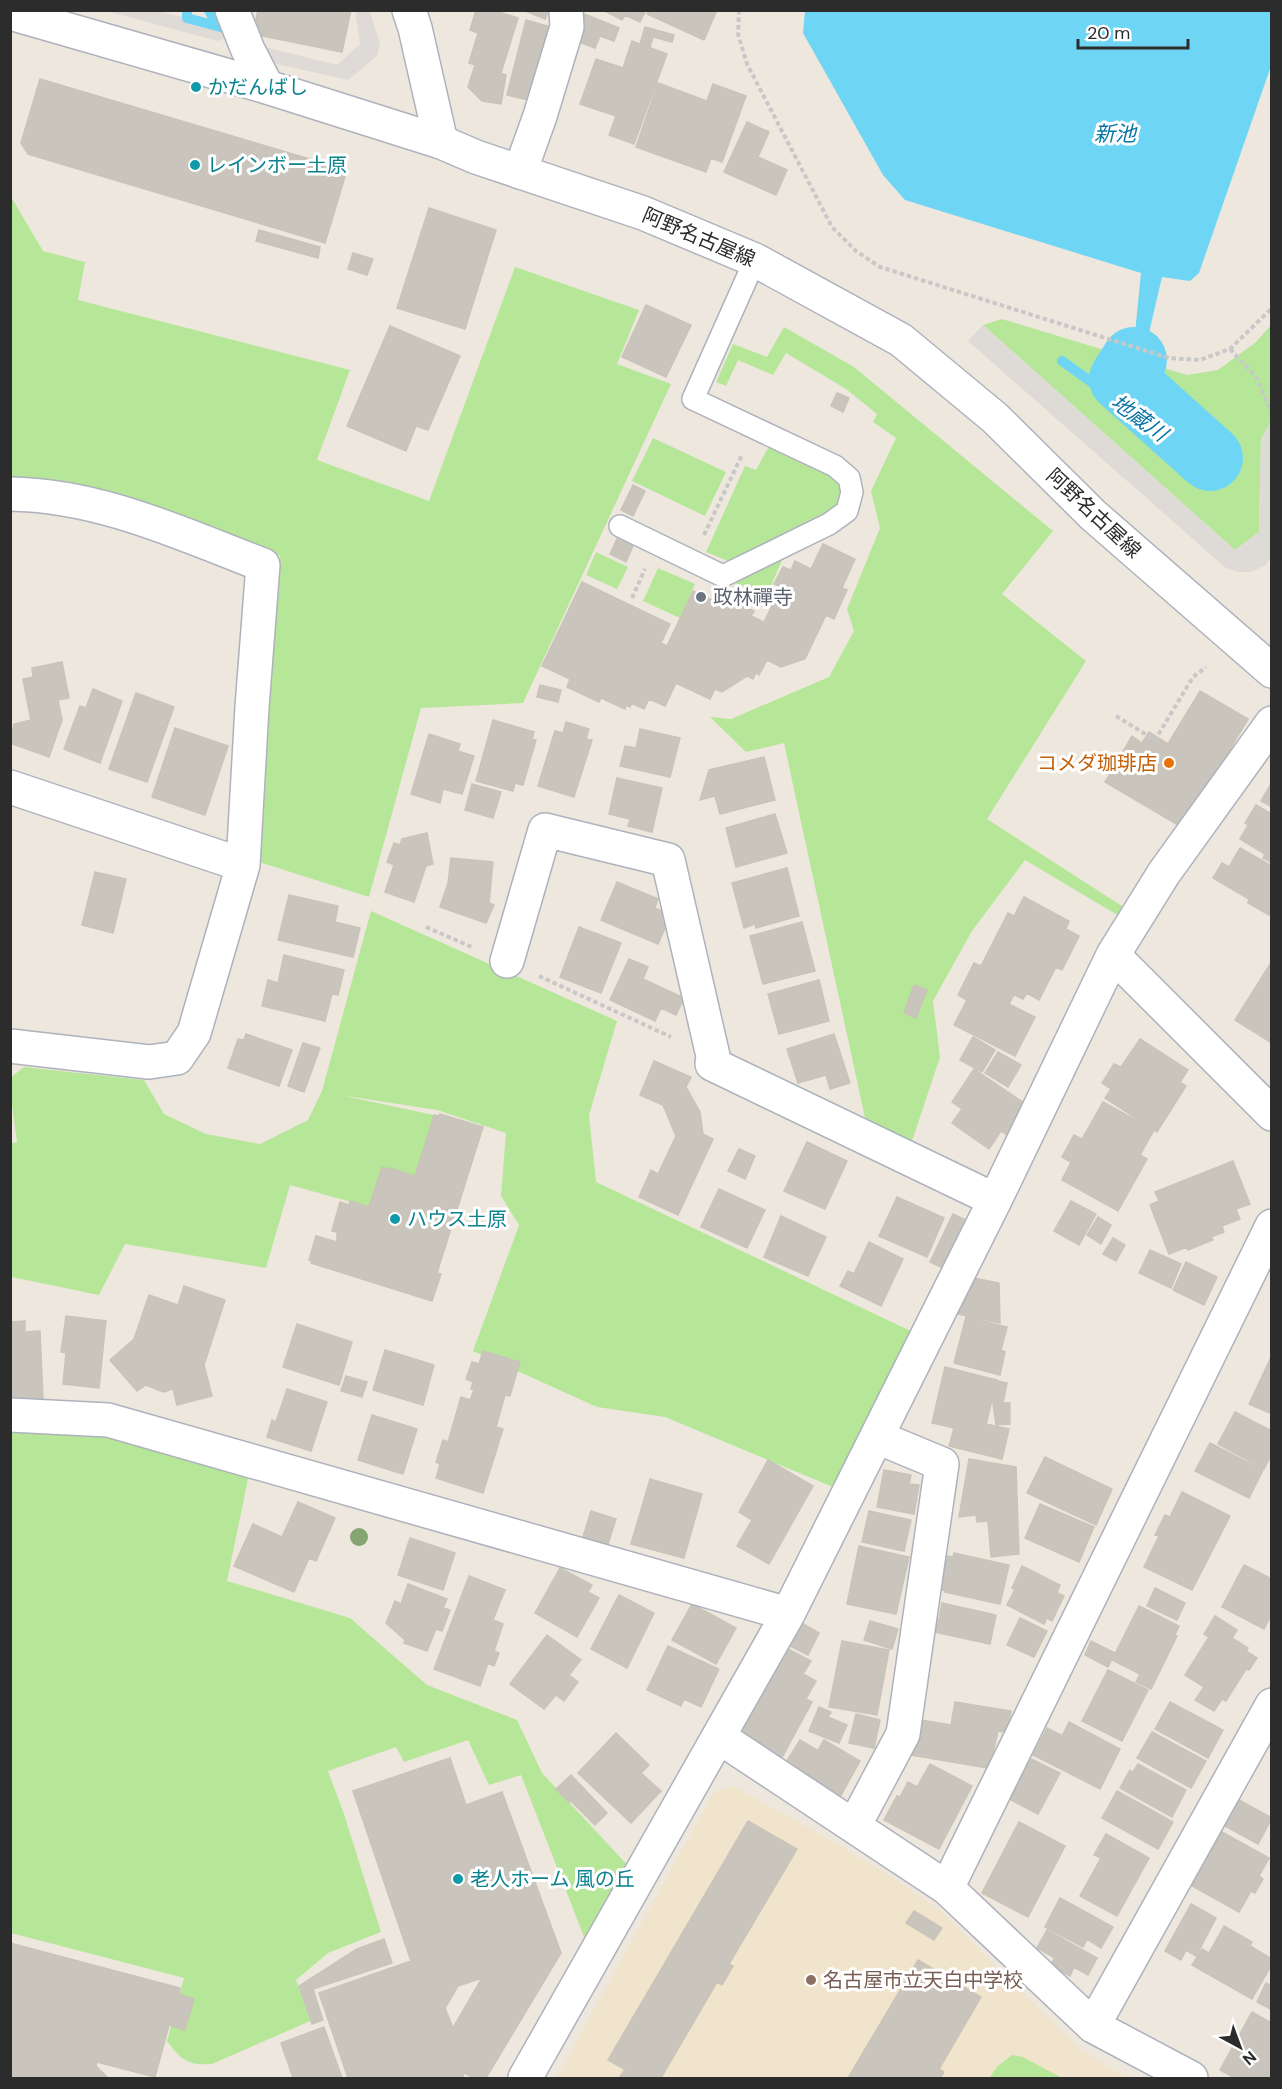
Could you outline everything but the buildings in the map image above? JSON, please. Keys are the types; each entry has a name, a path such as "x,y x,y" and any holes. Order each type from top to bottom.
{"street":[{"path":"232,10 248,50 267,87"},
{"path":"409,10 441,142"},
{"path":"520,172 567,27 566,10"},
{"name":"阿野名古屋線","path":"10,13 267,87 441,142 476,157 643,213 755,260 901,340 995,418 1093,515 1272,671"},
{"path":"10,494 93,504 165,528 263,566 243,865 194,1033 177,1058 148,1062 10,1046"},
{"path":"525,2079 788,1614 995,1200 1113,955 1164,873 1272,723"},
{"path":"10,787 243,865"},
{"path":"507,961 546,830 668,860 713,1056 712,1064 995,1200"},
{"path":"1113,955 1272,1114"},
{"path":"948,1888 1272,1226"},
{"path":"10,1415 108,1420 788,1614"},
{"path":"854,1826 903,1734 942,1464 877,1437"},
{"path":"1093,2026 1272,1706"},
{"path":"719,1737 948,1888 1093,2026 1191,2079"}],"lane":[{"path":"620,526 723,576 829,524 847,511 852,492 849,478 835,466 693,399 755,260"}],"path":[{"path":"739,10 738,34 747,64 832,227 856,251 880,267 1169,358 1200,360 1230,349 1272,308"},
{"path":"1230,349 1256,377 1272,413"},
{"path":"692,561 756,428"},
{"path":"1116,716 1155,740 1193,677 1206,667"},
{"path":"426,927 507,961 713,1056"}],"shaded area":[{"path":"355,10 370,11 380,44 377,56 348,80 268,62 261,46 337,65 360,44"},
{"path":"106,11 159,11 232,30 228,37 218,41"},
{"path":"983,325 1235,550 1259,532 1261,439 1271,422 1272,556 1266,565 1251,572 1238,572 1226,568 968,341"},
{"name":"名古屋市立天白中学校","path":"734,1786 841,1846 942,1912 1080,2049 1114,2070 1133,2078 556,2078 714,1792"}],"green space":[{"path":"10,195 43,251 85,262 78,300 350,370 317,460 429,501 515,267 639,310 617,364 671,384 523,703 421,708 369,897 259,862 268,699 280,556 198,526 11,479"},
{"path":"1002,319 1187,375 1218,370 1256,342 1271,325 1271,422 1261,439 1259,532 1235,550 983,325"},
{"path":"784,327 854,367 1053,531 1002,594 1086,661 987,819 1125,908 1119,916 1025,860 972,931 933,1001 940,1057 912,1141 865,1118 784,743 746,752 710,717 731,719 829,677 854,631 847,609 880,528 871,491 896,438 873,422 877,414 846,389 786,353 773,375 738,360 726,386 716,382 733,344 767,357"},
{"path":"653,438 726,472 705,516 632,481"},
{"path":"769,446 812,465 833,478 839,485 841,493 838,502 826,515 728,561 706,552 745,466 756,470"},
{"path":"596,552 628,567 617,589 586,575"},
{"path":"783,558 766,597 733,582"},
{"path":"658,568 695,584 680,618 643,601"},
{"path":"371,911 617,1021 589,1115 596,1182 915,1333 833,1487 665,1417 597,1407 473,1351 519,1225 501,1196 506,1133 437,1110 340,1095 434,1115 415,1176 390,1168 369,1207 290,1185 266,1268 125,1244 99,1295 11,1277 10,1144 17,1142 10,1078 24,1067 144,1080 164,1114 206,1134 260,1144 308,1120 322,1091"},
{"path":"10,1430 109,1434 249,1474 227,1581 350,1618 427,1685 517,1720 542,1773 632,1870 588,1947 521,1775 489,1785 468,1740 404,1762 396,1747 328,1771 381,1932 328,1953 296,1980 302,1996 309,1995 317,2018 212,2064 191,2063 181,2057 167,2041 184,1978 11,1933"},
{"path":"1012,2055 1023,2057 1062,2078 989,2078 998,2066"}],"water":[{"name":"新池","path":"805,11 1271,11 1271,66 1199,273 1190,281 1162,277 1148,337 1135,333 1141,273 905,200 883,175 803,33"}],"waterway":[{"path":"187,10 187,18 232,30"},
{"name":"地蔵川","path":"209,10 215,21"},
{"path":"1134,360 1122,379 1210,458"},
{"name":"地蔵川","path":"1062,361 1133,412"}],"place":[{"name":"かだんばし","path":"196,87"},
{"name":"レインボー土原","path":"195,165"},
{"name":"政林禪寺","path":"701,597"},
{"name":"コメダ珈琲店","path":"1169,763"},
{"name":"ハウス土原","path":"395,1219"},
{"name":"老人ホーム 風の丘","path":"458,1879"},
{"name":"名古屋市立天白中学校","path":"811,1980"}]}
